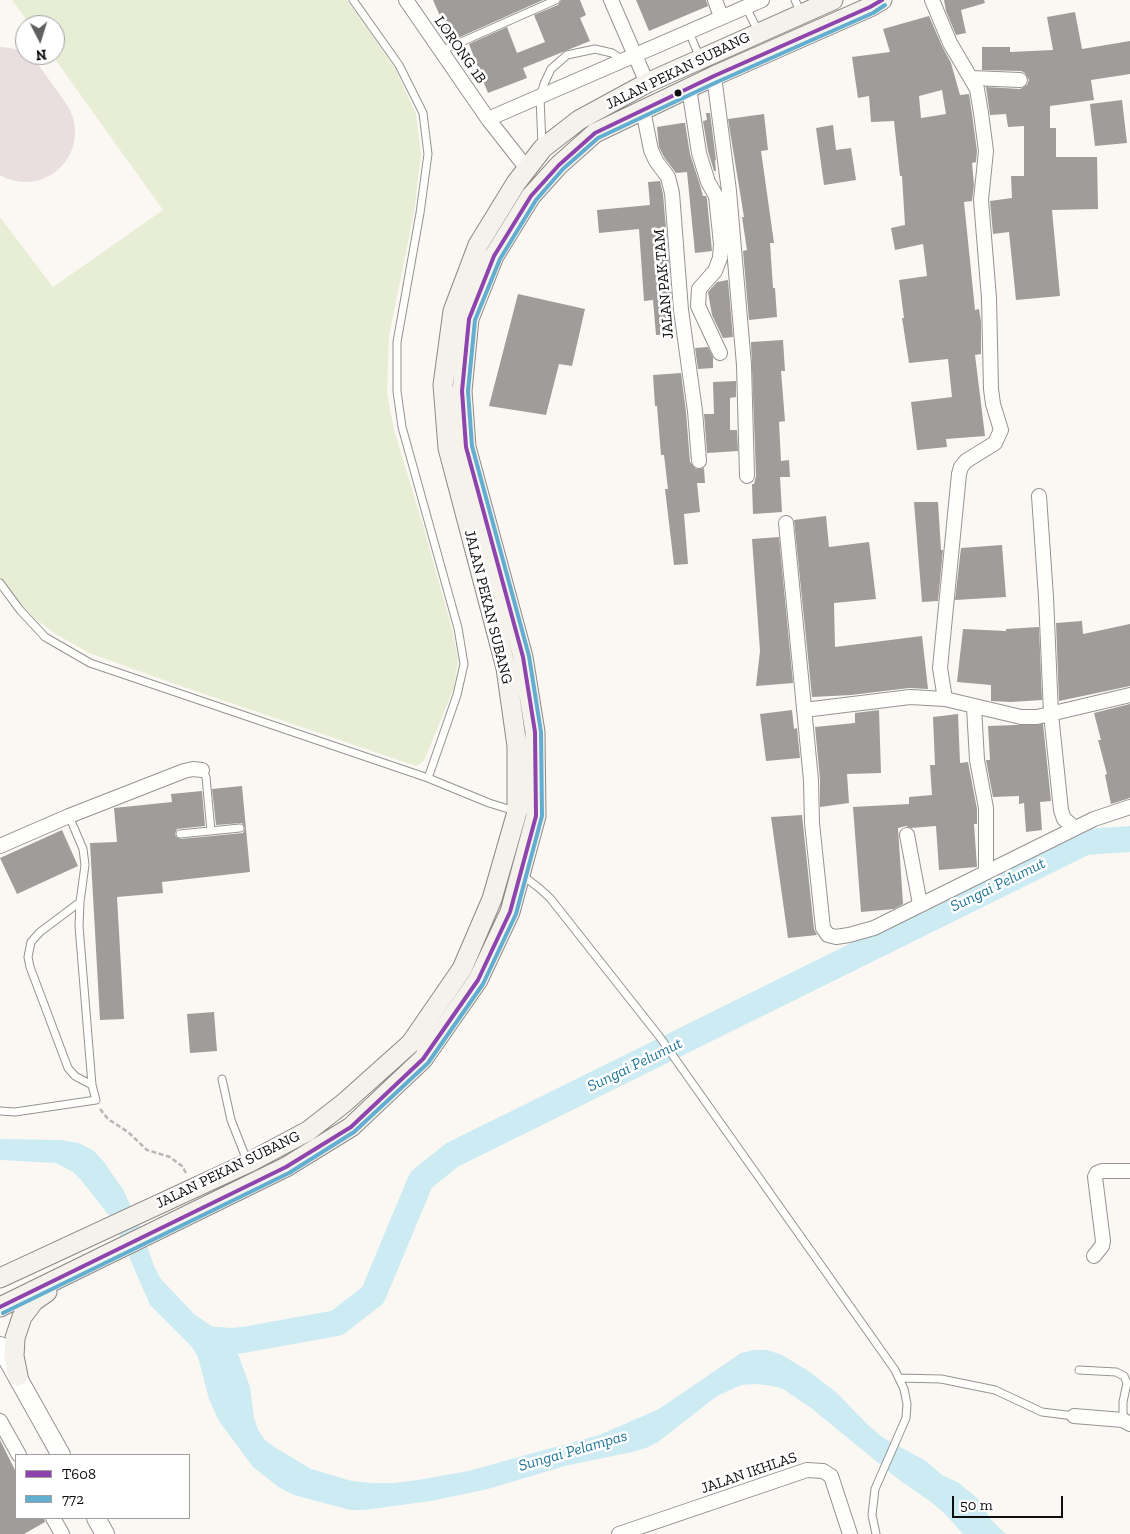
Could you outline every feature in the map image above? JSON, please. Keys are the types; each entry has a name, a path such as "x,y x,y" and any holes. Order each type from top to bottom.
{"main road":[{"name":"JALAN PEKAN SUBANG","path":"0,1278 248,1163 308,1131 344,1103 411,1043 462,969 492,899 517,812 517,746 506,668 448,448 443,385 453,311 478,245 516,183 528,170 542,148 579,120 647,82 758,33 798,7 833,0"},
{"name":"JALAN PEKAN SUBANG","path":"93,1262 286,1167 351,1127 423,1059 478,980 510,912 536,816 535,732 523,657 466,447 462,392 469,318 494,256 531,196 558,165 595,133 714,76 882,0"},
{"path":"0,1307 93,1262"},
{"path":"18,1376 14,1356 15,1338 22,1317 34,1300 93,1262"},
{"path":"0,1355 18,1376"}],"street":[{"name":"LORONG 1B","path":"406,0 488,119 528,170"},
{"path":"611,0 629,57 647,82"},
{"path":"714,0 722,18"},
{"path":"488,119 762,0"},
{"path":"932,0 950,43 977,89 986,151 981,200 989,298 991,389 993,404 1001,430 995,444 966,461 961,467 959,474 940,668 945,700"},
{"path":"714,76 729,191 744,364 747,476"},
{"path":"972,78 1020,80"},
{"path":"689,88 699,154 708,182 716,196 721,244 720,258 716,271 699,289 698,306 720,353"},
{"name":"JALAN PAK TAM","path":"643,110 651,150 656,161 668,177 672,193 681,310 695,411 699,460"},
{"path":"1039,496 1051,714 1061,810 1064,818 1075,828"},
{"path":"786,523 811,780 812,823 825,933 836,937 874,928 1094,818 1130,807"},
{"path":"804,710 910,697 945,700 1021,717 1051,714 1130,695"},
{"path":"974,707 977,760 986,808 986,872"},
{"path":"0,846 68,816 184,771 202,770"},
{"path":"907,835 920,904"},
{"path":"1094,1256 1104,1241 1095,1177 1098,1172 1102,1171 1130,1171"},
{"path":"0,1346 60,1454"},
{"path":"1074,1416 1126,1422"},
{"path":"0,1421 17,1454"},
{"name":"JALAN IKHLAS","path":"619,1534 807,1470 823,1471 831,1476 850,1534"},
{"path":"54,1519 62,1534"},
{"path":"96,1519 104,1534"}],"lane":[{"path":"353,0 400,65 423,113 428,154 398,342 396,391 402,427 458,628 464,664 456,695 428,778"},
{"path":"441,51 556,0"},
{"path":"746,7 758,33"},
{"path":"689,32 700,59"},
{"path":"542,148 540,97 551,69 566,55 595,49 629,57"},
{"path":"0,583 20,610 45,636 90,663 428,778 488,803 517,812"},
{"path":"202,770 206,778 210,831"},
{"path":"0,1111 15,1112 96,1100 92,1085 79,926 85,865 83,850 68,816"},
{"path":"180,834 240,828"},
{"path":"521,874 550,898 659,1036 895,1370 904,1389 907,1404 906,1418 875,1489 872,1515 876,1534"},
{"path":"80,902 40,932 31,942 28,957 68,1068 75,1076 92,1085"},
{"path":"222,1079 231,1120 248,1163"},
{"path":"1079,1370 1116,1372 1124,1376 1127,1383 1123,1402 1126,1422"},
{"path":"899,1378 941,1379 995,1390 1042,1412 1074,1416"}],"path":[{"path":"96,1100 98,1106 108,1119 128,1132 148,1150 170,1157 182,1166 194,1188"}],"green space":[{"path":"12,0 347,0 395,68 416,114 421,154 414,213 389,336 387,393 394,430 452,629 458,660 454,688 424,761 416,766 89,653 54,633 34,618 0,580 0,217 53,287 163,210 59,65 65,65 65,15 23,15"}],"water":[{"name":"Sungai Pelampas","path":"0,1139 61,1140 79,1143 94,1151 124,1191 161,1279 194,1314 231,1341 238,1354 250,1387 254,1418 258,1430 265,1440 311,1469 352,1481 373,1483 418,1480 468,1471 599,1435 659,1409 741,1353 767,1350 782,1355 810,1372 837,1393 882,1437 926,1461 942,1475 959,1483 978,1499 991,1520 1006,1534 963,1534 931,1502 898,1479 811,1408 783,1389 755,1384 741,1385 717,1396 658,1442 646,1448 565,1466 488,1489 431,1501 364,1510 350,1510 294,1495 280,1488 253,1467 219,1421 209,1399 198,1357 192,1347 150,1305 110,1217 81,1180 73,1172 56,1163 0,1160"}],"building":[{"path":"433,0 543,0 451,41"},
{"path":"561,0 580,0 586,15 580,18 590,41 523,68 527,78 488,93 469,44 507,27 517,53 545,42 534,15 558,5"},
{"path":"636,0 706,0 708,6 649,31"},
{"path":"944,0 984,0 985,3 961,10 966,33 956,35 946,11"},
{"path":"1075,12 1082,49 1130,41 1130,74 1091,80 1094,100 1050,106 1050,128 1056,128 1056,157 1097,157 1098,209 1052,210 1060,296 1016,300 1009,232 993,234 990,201 1012,198 1011,176 1024,176 1024,126 1008,127 1006,114 990,115 986,87 1020,89 1027,85 1029,80 1025,73 1021,71 982,70 982,47 1010,47 1010,52 1053,50 1047,17"},
{"path":"929,16 951,63 960,95 969,94 977,151 976,162 972,163 974,185 972,201 964,202 975,310 979,309 981,322 981,354 975,355 985,436 946,439 947,447 917,450 911,402 952,397 948,359 909,363 902,318 904,318 899,280 927,276 923,244 895,250 891,228 905,225 902,176 900,176 894,121 871,122 869,96 858,98 852,57 890,52 883,29","holes":["942,90 946,114 921,118 919,96"]},
{"path":"1122,100 1127,143 1095,146 1090,104"},
{"path":"706,113 710,113 716,171 714,171 708,151 703,121 707,120"},
{"path":"764,114 768,150 761,151 774,243 770,243 777,317 749,320 743,251 747,250 742,217 744,217 728,119"},
{"path":"685,123 690,154 703,196 706,196 707,199 712,251 695,253 687,172 676,173 659,147 657,127"},
{"path":"833,125 836,150 851,148 856,180 824,185 816,128"},
{"path":"660,181 663,194 675,334 656,335 653,300 644,301 639,229 599,233 597,210 650,205 648,182"},
{"path":"728,280 733,337 723,338 712,315 708,292 717,282"},
{"path":"518,294 585,309 572,366 559,364 546,415 489,406"},
{"path":"783,340 785,371 781,371 785,421 779,422 781,461 789,460 790,477 780,477 782,512 753,514 752,484 754,484 756,476 751,342"},
{"path":"708,347 713,357 713,368 698,369 695,348"},
{"path":"681,373 690,462 696,469 704,468 705,483 697,483 700,512 684,514 688,564 674,565 665,489 668,489 664,455 661,455 653,375"},
{"path":"736,381 736,397 730,398 730,430 737,430 738,451 707,453 704,414 714,414 713,382"},
{"path":"914,502 938,502 941,550 943,550 938,601 922,602"},
{"path":"826,516 829,547 869,542 876,599 834,603 835,647 922,636 928,689 909,688 851,695 812,697 794,520"},
{"path":"779,537 793,683 756,686 760,651 752,539"},
{"path":"1002,545 1006,597 955,600 961,548"},
{"path":"1082,621 1083,634 1130,624 1130,686 1059,701 1056,623"},
{"path":"1039,627 1042,700 991,701 991,685 957,682 963,629 1006,631 1006,629"},
{"path":"1130,704 1130,798 1111,804 1105,775 1107,774 1098,740 1101,740 1094,713"},
{"path":"792,710 794,729 797,728 800,758 766,761 760,714"},
{"path":"879,710 881,773 847,774 849,803 820,807 820,779 815,727 855,723 855,713"},
{"path":"958,714 960,763 968,762 977,809 977,824 974,824 977,867 939,870 936,826 911,828 906,826 898,828 903,904 894,909 861,912 853,807 909,804 909,797 932,795 930,765 935,765 933,717"},
{"path":"1043,724 1051,801 1040,802 1042,830 1026,832 1024,803 1019,804 1019,796 993,797 986,760 990,760 988,726"},
{"path":"242,786 250,872 162,882 163,893 117,897 124,1019 100,1020 90,843 117,842 114,808 172,802 171,794 202,791 205,826 177,829 176,837 181,839 243,833 245,828 242,823 216,825 212,789"},
{"path":"802,815 814,929 817,935 788,938 771,817"},
{"path":"62,830 78,866 17,894 0,858"},
{"path":"214,1012 217,1051 190,1053 187,1014"},
{"path":"0,1440 15,1470 15,1519 44,1519 45,1522 24,1534 0,1534"}],"waterway":[{"name":"Sungai Pelumut","path":"205,1339 243,1340 337,1323 373,1295 421,1180 452,1155 1085,842 1130,839"}],"runway":[{"path":"0,97 25,132"}],"transit line":[{"name":"T608","path":"0,1307 286,1167 351,1127 423,1059 478,980 510,912 536,816 535,732 523,657 466,447 462,391 469,319 494,256 531,196 559,165 595,133 714,76 882,0"},
{"name":"772","path":"3,1313 289,1173 354,1132 428,1063 483,984 516,914 542,816 541,732 529,656 472,446 468,391 475,320 500,259 536,200 563,169 598,138 717,82 873,13 885,5"}]}
